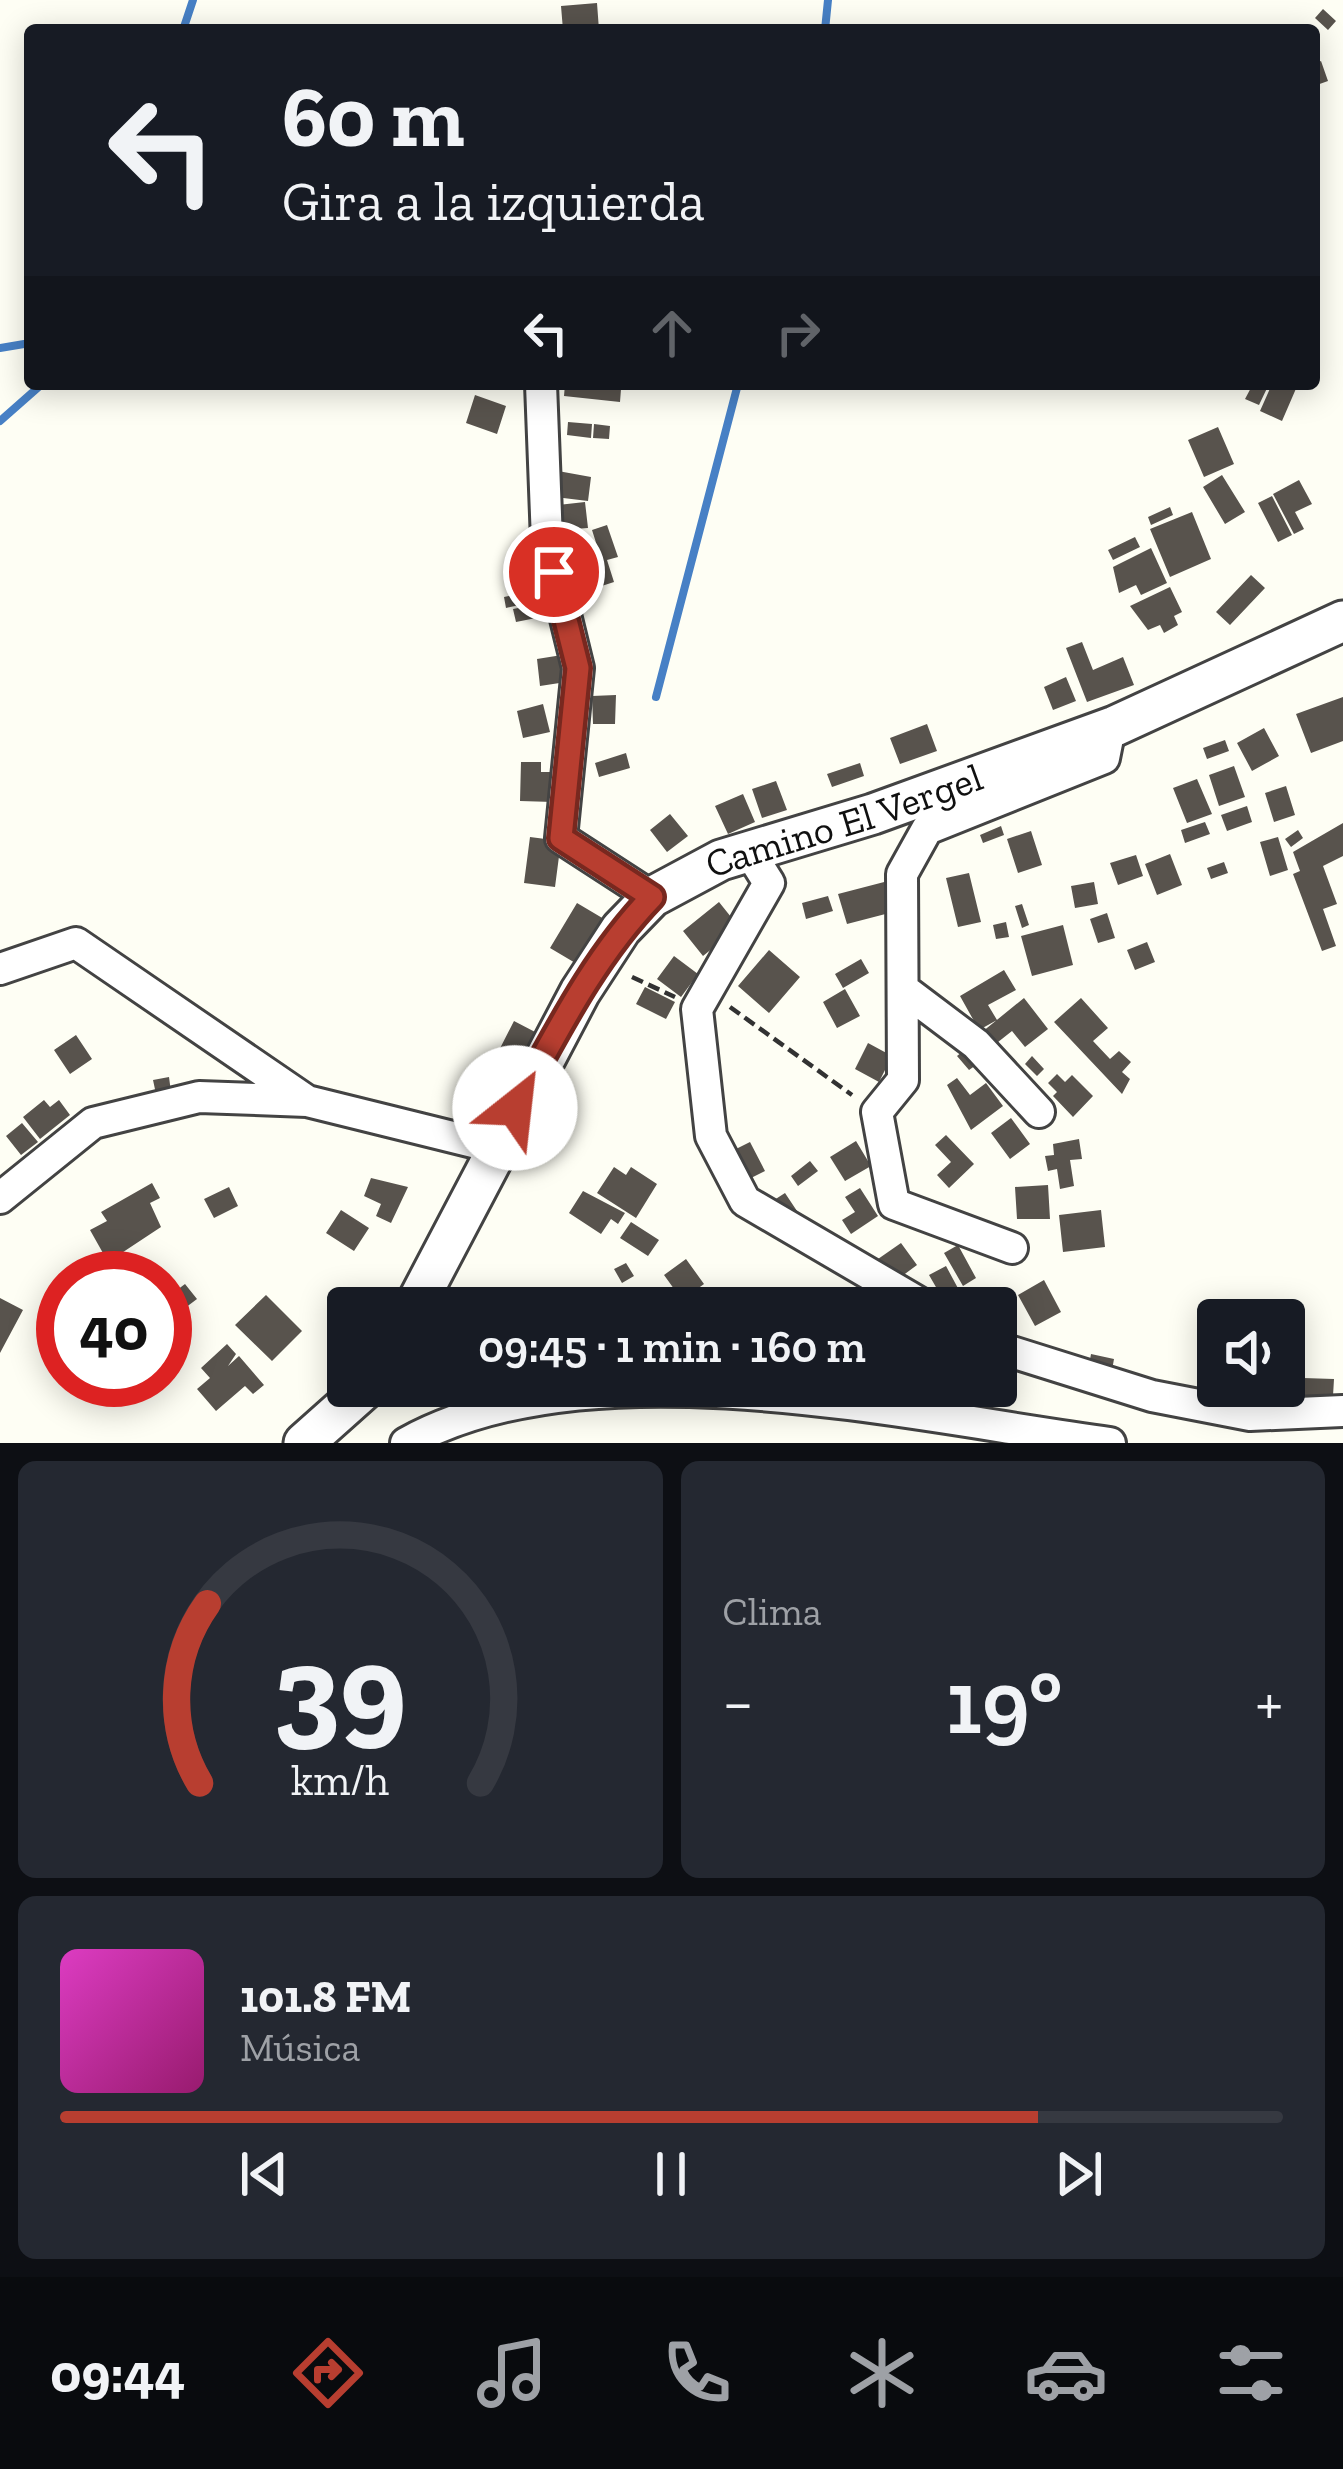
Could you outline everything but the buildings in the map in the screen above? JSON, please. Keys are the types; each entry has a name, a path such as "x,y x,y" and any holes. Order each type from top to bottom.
{"street":[{"path":"541,390 547,541 578,668 561,838 652,897"},
{"name":"Camino El Vergel","path":"424,1287 493,1148 580,992 621,929 652,897 692,872 873,814 1110,728 1343,621"},
{"path":"1012,1248 894,1204 877,1112 903,1080 902,874 927,829 1104,758 1110,728"},
{"path":"749,851 769,883 698,1009 711,1136 745,1201 892,1287"},
{"path":"0,969 76,943 307,1101"},
{"path":"903,989 976,1044 1039,1112"},
{"path":"0,1198 93,1123 199,1097 307,1101 493,1148"},
{"path":"1017,1354 1152,1396 1250,1415 1343,1411"},
{"path":"406,1443 435,1427 494,1411 641,1387 757,1395 1110,1443"},
{"path":"304,1443 344,1407"}],"path":[{"path":"580,992 636,976 698,1009 725,1004 877,1112"}],"waterway":[{"path":"185,24 193,0"},
{"path":"826,24 828,0"},
{"path":"0,348 24,344"},
{"path":"0,421 35,390"},
{"path":"656,697 736,390"}],"route":[{"path":"515,1108 580,992 621,929 652,897 561,838 578,668 554,572"}]}
